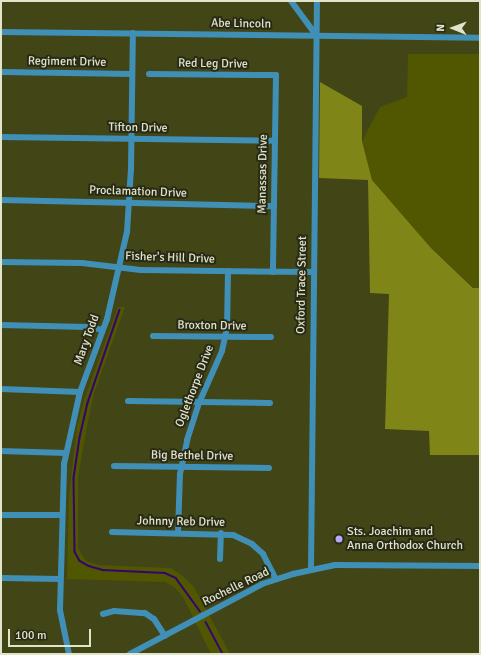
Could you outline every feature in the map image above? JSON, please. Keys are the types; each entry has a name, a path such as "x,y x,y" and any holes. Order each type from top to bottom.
{"street":[{"path":"291,1 316,36"},
{"name":"Oxford Trace Street","path":"310,570 317,1"},
{"name":"Abe Lincoln","path":"1,32 480,38"},
{"name":"Mary Todd","path":"69,654 61,617 60,579 66,452 80,392 103,330 121,267 130,203 133,33"},
{"name":"Regiment Drive","path":"1,72 132,74"},
{"name":"Red Leg Drive","path":"149,74 276,76"},
{"name":"Manassas Drive","path":"273,272 276,76"},
{"name":"Tifton Drive","path":"1,137 275,142"},
{"name":"Proclamation Drive","path":"1,200 274,206"},
{"name":"Fisher's Hill Drive","path":"1,262 82,263 141,270 314,272"},
{"name":"Oglethorpe Drive","path":"178,533 181,467 199,403 215,369 225,337 228,271"},
{"path":"1,325 88,327 103,330"},
{"name":"Broxton Drive","path":"153,336 271,337"},
{"path":"1,389 80,392"},
{"path":"128,401 270,403"},
{"path":"1,451 66,452"},
{"name":"Big Bethel Drive","path":"114,466 268,468"},
{"path":"1,515 62,515"},
{"name":"Johnny Reb Drive","path":"112,532 221,534 238,536 252,544 263,554 276,579"},
{"path":"220,559 221,534"},
{"name":"Rochelle Road","path":"130,654 276,579 310,570 335,566 480,566"},
{"path":"1,578 60,579"},
{"path":"103,614 114,612 145,613 154,619 165,636"}],"shaded area":[{"path":"408,54 480,54 480,288 474,288 431,248 372,180 362,141 380,107 407,97"},
{"path":"320,82 362,106 362,141 372,180 431,248 473,288 480,288 480,455 430,455 429,431 385,429 389,294 370,293 368,180 319,178"},
{"path":"118,307 125,307 94,393 78,477 78,548 86,561 99,565 171,568 183,576 194,587 230,654 211,654 183,597 174,587 165,582 67,579 69,494 77,427 84,400"}],"waterway":[{"path":"120,310 88,403 80,438 74,478 75,552 80,561 89,566 103,570 165,573 176,578 200,611"},
{"path":"206,622 223,654"}],"place":[{"name":"Sts. Joachim and Anna Orthodox Church","path":"339,539"}]}
